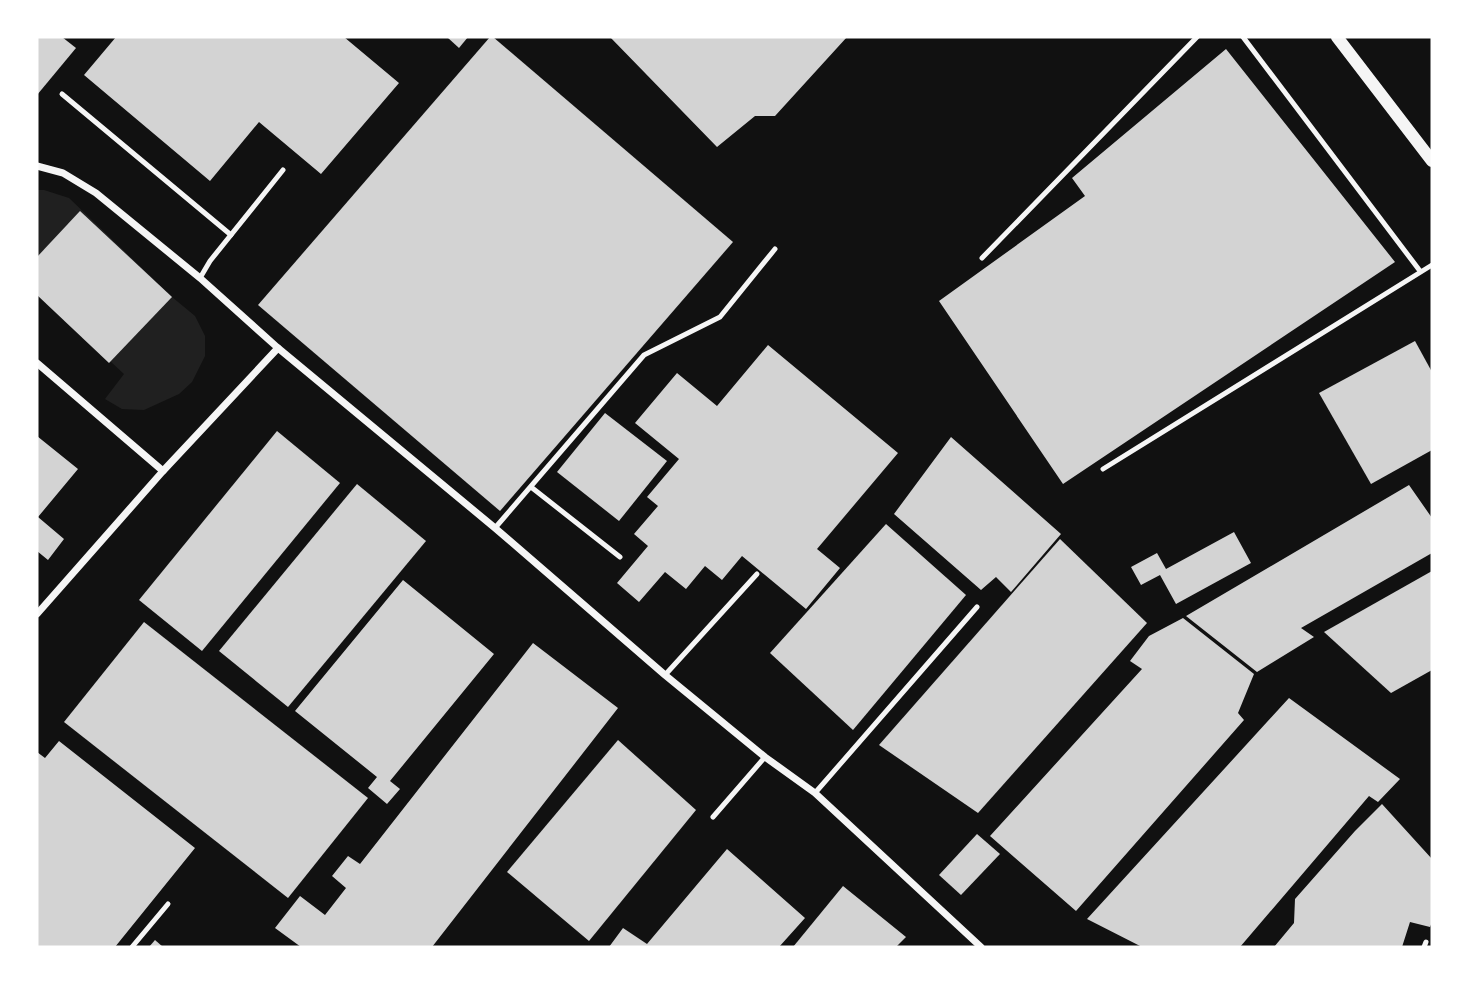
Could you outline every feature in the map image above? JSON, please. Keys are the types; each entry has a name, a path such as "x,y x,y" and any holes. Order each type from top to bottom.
{"street":[{"path":"1337,37 1432,161"},
{"path":"37,166 64,173 96,192 200,278 278,348 495,528 665,675 765,757 815,793 981,947"},
{"path":"37,614 163,471 278,348"},
{"path":"37,363 163,471"}],"lane":[{"path":"982,258 1196,37"},
{"path":"1243,37 1420,271"},
{"path":"62,94 231,235"},
{"path":"200,278 283,170"},
{"path":"495,528 644,355 720,317 775,249"},
{"path":"1103,469 1432,265"},
{"path":"531,487 620,557"},
{"path":"665,675 757,574"},
{"path":"815,793 977,607"},
{"path":"713,817 765,757"},
{"path":"132,947 168,904"}],"shaded area":[{"path":"37,190 69,198 195,316 205,336 205,356 192,382 179,394 144,410 122,409 105,399 124,374 37,293"}],"building":[{"path":"37,37 62,37 76,48 37,95"},
{"path":"116,37 344,37 399,83 321,174 259,122 210,181 84,75"},
{"path":"447,37 468,37 459,48"},
{"path":"490,37 733,242 500,511 258,305"},
{"path":"610,37 847,37 775,116 755,116 717,147"},
{"path":"1226,49 1395,262 1063,484 939,301 1085,196 1072,178"},
{"path":"80,211 172,297 109,363 37,295 37,257"},
{"path":"1415,341 1432,372 1432,450 1371,484 1319,393"},
{"path":"768,345 898,453 817,549 840,568 806,609 742,556 722,580 705,566 686,589 665,572 639,602 617,583 648,546 634,534 658,506 647,497 679,459 635,423 677,373 717,406"},
{"path":"605,413 667,461 619,521 557,472"},
{"path":"277,431 340,483 202,651 139,600"},
{"path":"37,436 78,469 38,517 64,539 48,560 37,551"},
{"path":"951,437 1061,534 1011,592 996,577 981,590 894,514"},
{"path":"357,484 426,541 288,707 219,651"},
{"path":"1409,485 1432,518 1432,553 1301,628 1314,637 1257,672 1186,616"},
{"path":"886,524 966,595 853,730 770,653"},
{"path":"1234,532 1251,563 1176,604 1160,575 1141,585 1131,567 1157,553 1166,569"},
{"path":"1060,539 1147,623 978,813 879,745"},
{"path":"1432,571 1432,670 1391,693 1324,632"},
{"path":"403,580 494,654 390,781 400,789 387,804 368,788 377,777 295,711"},
{"path":"1183,618 1254,674 1238,713 1244,720 1076,911 990,836 1142,669 1130,661 1149,636"},
{"path":"144,622 368,798 288,898 64,722"},
{"path":"533,643 618,708 432,947 301,947 275,928 300,896 325,915 346,888 332,876 348,856 360,864"},
{"path":"1289,698 1400,779 1378,802 1369,796 1240,947 1142,947 1087,919"},
{"path":"618,740 696,810 589,941 507,872"},
{"path":"59,741 195,848 115,947 37,947 37,752 45,758"},
{"path":"1382,804 1432,859 1430,927 1410,922 1402,947 1274,947 1294,923 1295,899"},
{"path":"977,834 1000,854 961,895 939,875"},
{"path":"727,849 805,918 779,947 609,947 623,928 647,944"},
{"path":"843,886 906,937 896,947 793,947"},
{"path":"155,940 163,947 149,947"}]}
